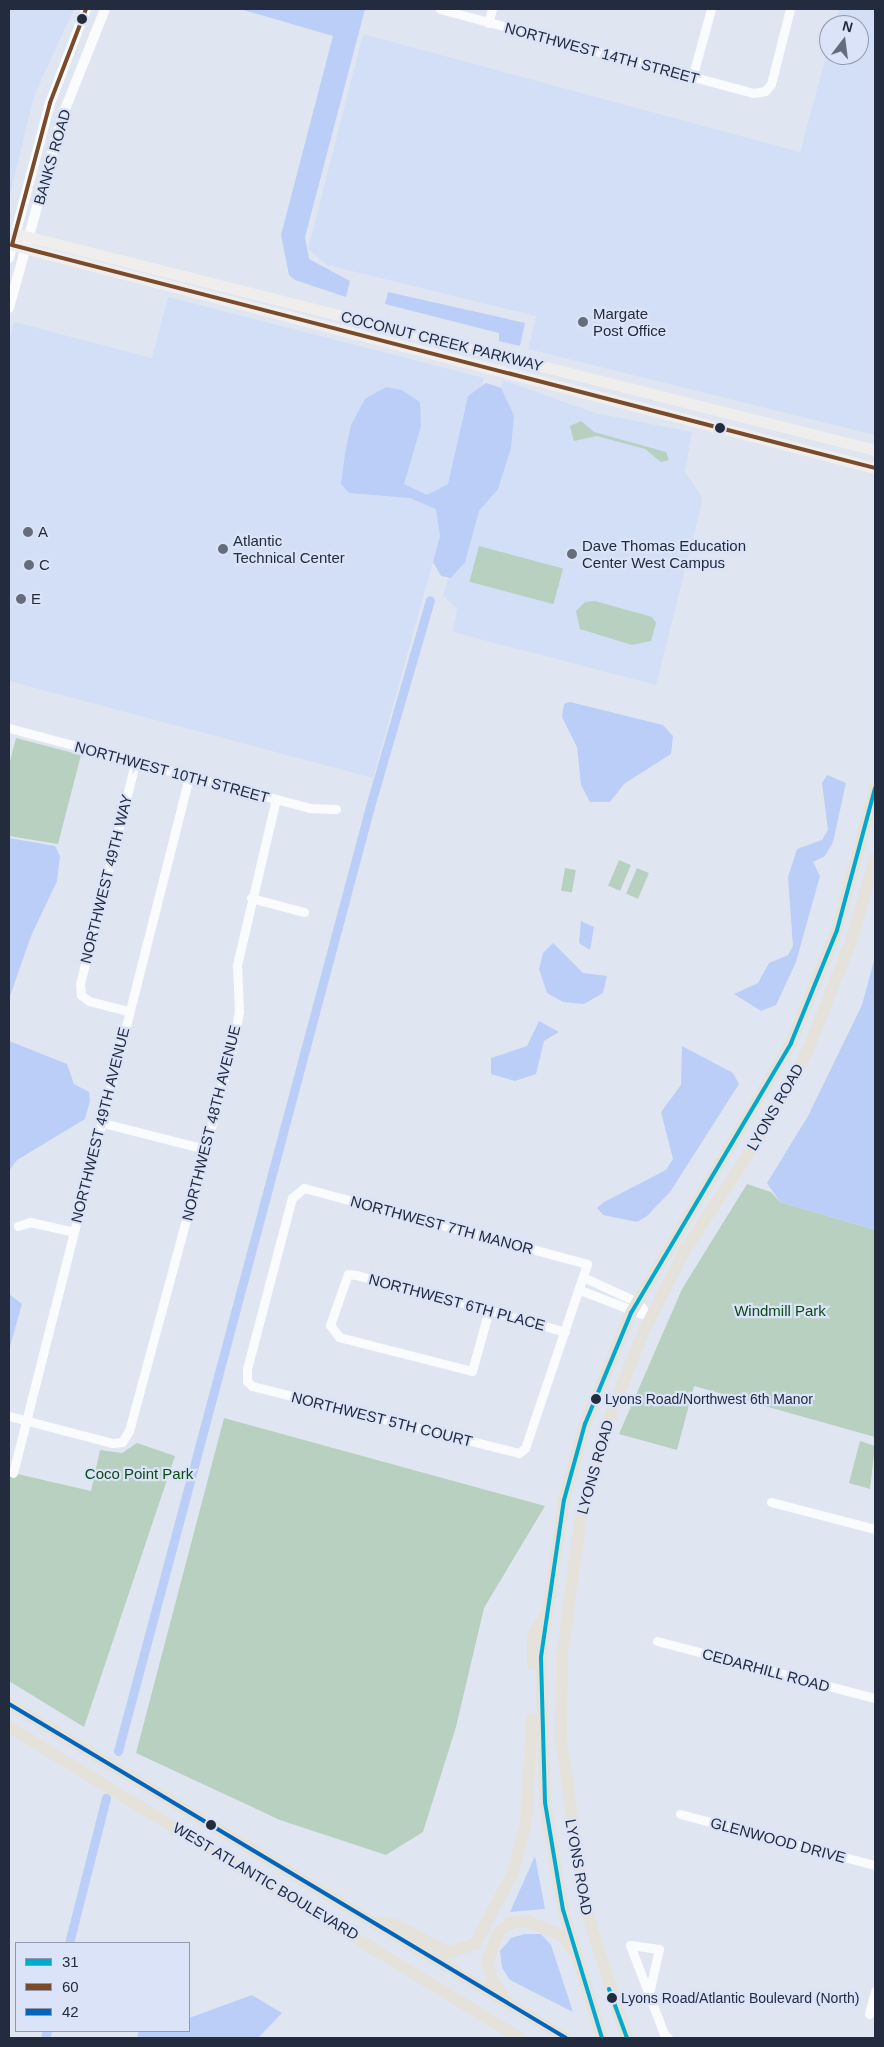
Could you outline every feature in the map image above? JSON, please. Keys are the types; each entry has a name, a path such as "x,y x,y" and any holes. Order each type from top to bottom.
{"main road":[{"name":"COCONUT CREEK PARKWAY","path":"12,232 875,450"},
{"name":"COCONUT CREEK PARKWAY","path":"10,245 875,468"},
{"name":"LYONS ROAD","path":"602,2038 574,1951 545,1802 540,1725 545,1614 570,1476 597,1391 634,1308 791,1043 837,930 875,788"},
{"name":"LYONS ROAD","path":"627,2038 598,1955 577,1867 561,1741 562,1655 580,1522 598,1449 650,1317 684,1250 761,1135 807,1052 852,939 875,859"},
{"path":"373,1921 396,1925 449,1953 476,1943 489,1923 513,1872 526,1823 532,1773 533,1636 545,1614"},
{"name":"WEST ATLANTIC BOULEVARD","path":"9,1704 566,2038"},
{"name":"WEST ATLANTIC BOULEVARD","path":"9,1727 520,2038"},
{"path":"77,1768 87,1751"},
{"path":"511,2006 493,1982 487,1962 498,1932 510,1923 527,1921 562,1936 574,1951"}],"street":[{"name":"BANKS ROAD","path":"9,258 12,232 50,103 86,9"},
{"name":"BANKS ROAD","path":"9,308 62,117 105,9"},
{"name":"NORTHWEST 14TH STREET","path":"440,9 753,93 765,91 790,9"},
{"path":"488,23 492,9"},
{"path":"692,78 710,9"},
{"name":"NORTHWEST 10TH STREET","path":"9,728 309,808 336,809"},
{"name":"NORTHWEST 49TH WAY","path":"128,1011 81,996 80,984 135,763"},
{"name":"NORTHWEST 49TH AVENUE","path":"13,1473 28,1421 74,1232 103,1123 128,1011 190,777"},
{"name":"NORTHWEST 48TH AVENUE","path":"28,1421 122,1442 129,1432 234,1042 239,1012 237,964 251,898 276,799"},
{"path":"251,898 304,912"},
{"path":"103,1123 205,1148"},
{"name":"NORTHWEST 7TH MANOR","path":"247,1381 247,1369 297,1190 587,1264 583,1277"},
{"path":"18,1226 30,1222 74,1232"},
{"name":"NORTHWEST 6TH PLACE","path":"488,1310 472,1371 332,1332 341,1287 348,1274 488,1310 565,1332"},
{"path":"565,1332 583,1277 650,1317"},
{"path":"580,1290 634,1308"},
{"name":"NORTHWEST 5TH COURT","path":"247,1381 252,1386 519,1453 525,1448 565,1332"},
{"path":"9,1416 28,1421"},
{"path":"772,1502 875,1529"},
{"name":"CEDARHILL ROAD","path":"657,1641 875,1698"},
{"name":"GLENWOOD DRIVE","path":"680,1814 875,1866"},
{"path":"649,1993 660,1949 630,1945 649,1993 668,2038"},
{"path":"869,2014 875,1991"}],"shaded area":[{"path":"9,9 74,9 34,96 9,199"},
{"path":"839,9 875,9 875,435 528,349 536,316 327,265 308,249 363,34 800,152 824,65 869,65 869,15 837,15"},
{"name":"Atlantic Technical Center","path":"168,297 484,378 373,778 9,681 9,342 14,322 152,358"},
{"name":"Dave Thomas Education Center West Campus","path":"503,380 595,413 692,432 685,472 702,497 656,685 453,632 457,609 443,596"}],"green space":[{"path":"581,421 594,432 666,452 669,460 661,462 645,449 597,436 574,441 570,426"},
{"path":"479,546 563,569 553,604 469,582"},
{"path":"595,601 652,617 656,623 651,641 632,645 580,629 576,611 585,602"},
{"path":"16,738 81,755 58,844 9,836 9,765"},
{"path":"619,860 631,865 620,891 608,886"},
{"path":"565,868 576,870 572,893 561,891"},
{"path":"637,868 649,873 638,899 626,894"},
{"name":"Windmill Park","path":"747,1184 771,1192 780,1202 875,1230 875,1437 694,1386 677,1450 619,1434 682,1289"},
{"path":"224,1418 545,1506 484,1608 456,1727 423,1832 386,1855 280,1820 136,1753"},
{"path":"860,1441 875,1446 870,1489 849,1483"},
{"name":"Coco Point Park","path":"137,1443 175,1456 84,1727 9,1681 9,1472 91,1491 100,1450 122,1453"}],"water":[{"path":"240,9 365,9 305,237 309,259 350,281 346,297 295,280 289,275 281,235 333,36"},
{"path":"388,292 525,323 520,346 499,341 499,333 385,304"},
{"path":"486,383 501,388 514,415 511,448 498,489 479,511 465,562 451,578 441,576 433,562 440,536 436,509 410,498 349,493 341,484 351,425 365,399 386,387 402,390 420,402 421,426 404,484 427,495 448,484 468,396"},
{"path":"570,702 663,725 673,736 671,754 624,784 610,802 590,802 581,785 577,747 562,717 564,704"},
{"path":"827,775 846,783 833,842 825,856 813,862 820,876 796,962 776,1005 761,1011 734,994 758,983 769,963 788,955 793,946 788,877 797,849 822,840 828,830 822,783"},
{"path":"9,838 55,846 60,856 57,881 31,936 9,999"},
{"path":"581,921 594,927 590,950 579,943"},
{"path":"553,943 583,973 607,976 603,993 584,1004 563,1002 547,993 539,969 543,953"},
{"path":"875,957 875,1230 780,1202 767,1183 808,1116 862,1005"},
{"path":"539,1021 559,1032 544,1041 536,1074 515,1081 491,1074 491,1058 527,1046"},
{"path":"9,1041 67,1064 74,1084 89,1092 90,1101 85,1119 17,1160 9,1171"},
{"path":"682,1046 733,1073 739,1084 670,1192 647,1216 637,1222 603,1215 597,1208 604,1202 666,1170 673,1159 661,1112 681,1085"},
{"path":"9,1294 22,1304 9,1350"},
{"path":"535,1856 545,1909 510,1912"},
{"path":"525,1934 541,1934 551,1945 573,2012 510,1980 502,1968 500,1951 511,1938"},
{"path":"252,1995 282,2013 258,2038 137,2038 139,2032 190,2032 190,2018"}],"waterway":[{"path":"118,1751 371,803 430,600"},
{"path":"69,1942 106,1798"},
{"path":"45,2038 47,2032"}],"transit line":[{"name":"60","path":"86,9 50,103 12,245 875,468"},
{"name":"31","path":"602,2038 563,1910 545,1802 541,1657 564,1500 585,1424 631,1313 791,1043 837,930 875,788"},
{"name":"42","path":"9,1704 566,2038"},
{"name":"31","path":"609,1989 627,2038"}],"place":[{"name":"Margate Post Office","path":"583,322"},
{"name":"A","path":"28,532"},
{"name":"Atlantic Technical Center","path":"223,549"},
{"name":"Dave Thomas Education Center West Campus","path":"572,554"},
{"name":"C","path":"29,565"},
{"name":"E","path":"21,599"},
{"name":"Lyons Road/Northwest 6th Manor","path":"596,1399"},
{"name":"Lyons Road/Atlantic Boulevard (North)","path":"612,1998"}]}
